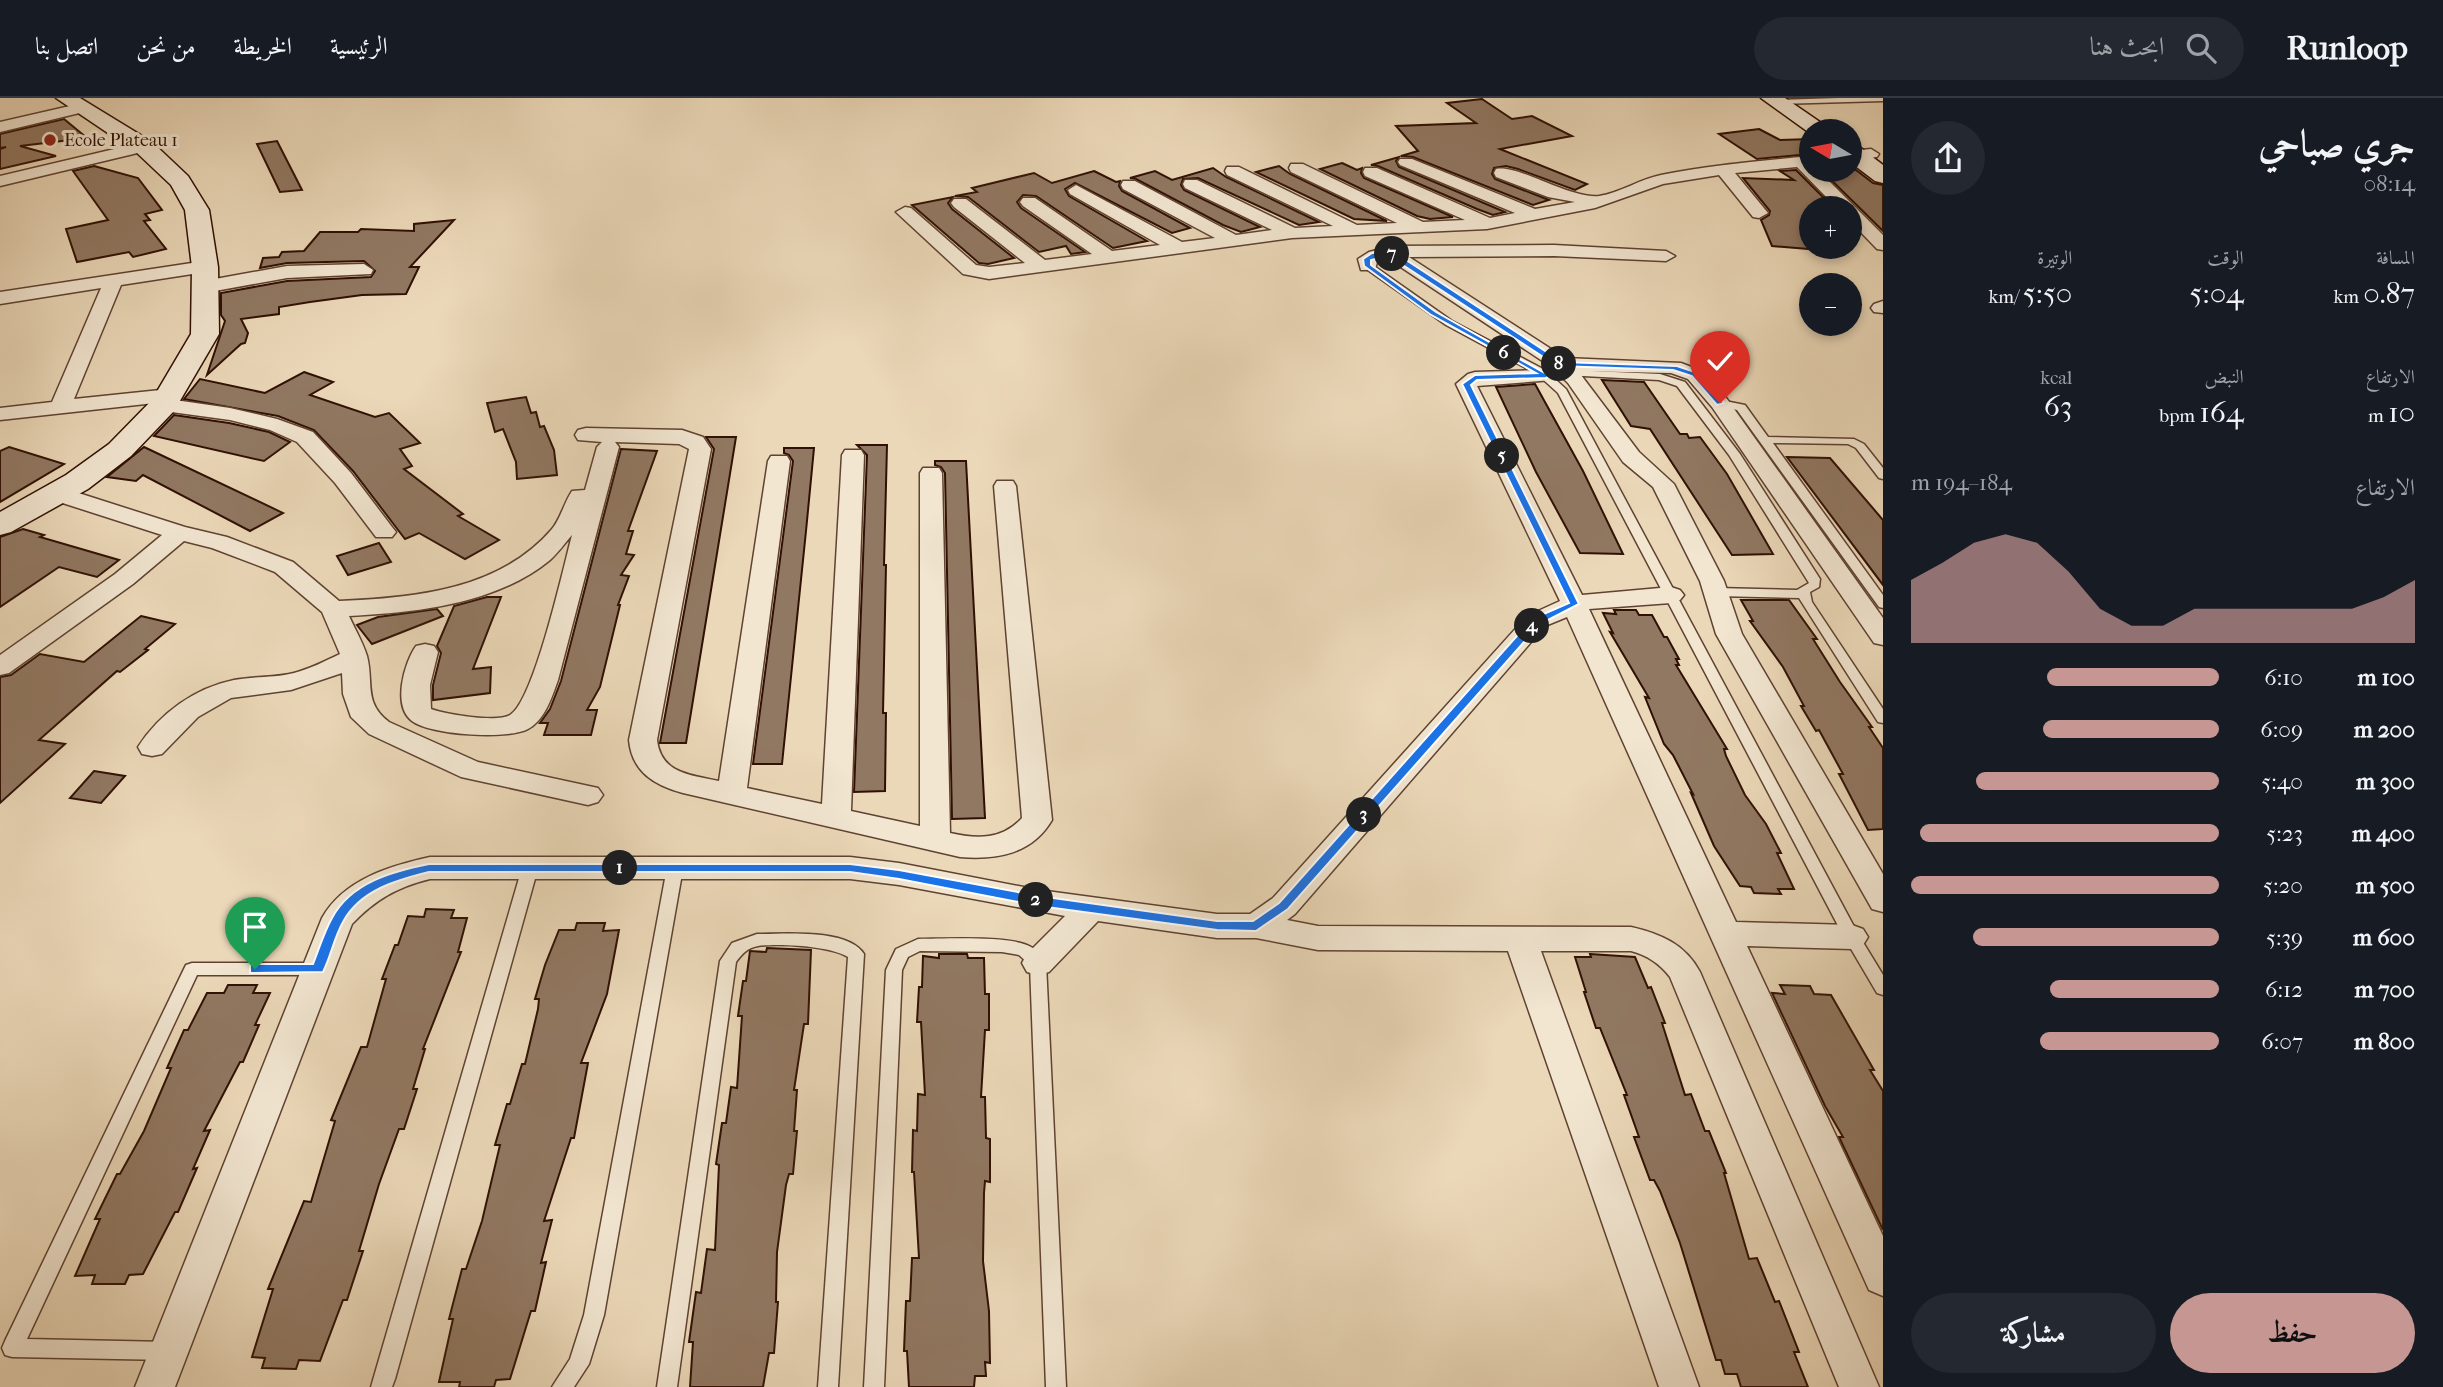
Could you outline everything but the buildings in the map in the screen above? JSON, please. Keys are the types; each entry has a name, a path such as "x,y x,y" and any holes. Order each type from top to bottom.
{"street":[{"path":"1782,100 1807,119"},
{"path":"1782,100 1815,119"},
{"path":"0,127 80,102 144,147 180,181 197,209 204,277 205,334 167,400 120,450 58,494 0,525"},
{"path":"0,181 144,147"},
{"path":"1862,155 1883,176"},
{"path":"1406,162 1534,215"},
{"path":"905,212 975,272 989,273 1292,233 1487,224 1607,199 1648,182 1723,169 1799,162"},
{"path":"1297,168 1423,228"},
{"path":"1723,169 1759,213"},
{"path":"1233,170 1355,230"},
{"path":"1371,172 1487,224"},
{"path":"1502,173 1566,197 1607,199"},
{"path":"1824,182 1836,196"},
{"path":"1191,184 1292,233"},
{"path":"1129,185 1232,240"},
{"path":"1076,190 1177,247"},
{"path":"1029,202 1107,256"},
{"path":"960,203 1040,265"},
{"path":"1862,224 1883,245"},
{"path":"1367,266 1367,259 1391,253 1514,250 1666,256"},
{"path":"1391,253 1558,371 1631,457 1664,484 1716,592 1730,635 1883,901"},
{"path":"0,298 114,280 364,270"},
{"path":"60,407 114,280"},
{"path":"1883,637 1875,604 1695,374 1674,367 1558,371 1475,378 1466,384 1574,604 1883,1278"},
{"path":"0,414 167,400 277,425 305,437 343,478 384,532"},
{"path":"590,438 700,449 645,726 644,753 650,766 663,777 936,841 984,849 1007,844 1026,834 1037,820 1005,486"},
{"path":"333,609 364,608 454,596 492,583 525,567 551,548 568,528 582,488 590,438"},
{"path":"425,652 414,704 421,715 490,728 509,727 531,712 545,680 590,438"},
{"path":"836,816 853,456"},
{"path":"732,793 779,461"},
{"path":"931,473 936,841"},
{"path":"58,494 179,533 219,542 284,567 333,609 354,657 357,694 365,717 379,728 471,771 588,795"},
{"path":"0,667 124,579 179,533"},
{"path":"1256,926 1284,906 1536,621 1574,604 1612,598 1671,595"},
{"path":"152,747 172,723 193,706 211,697 234,690 297,681 354,657"},
{"path":"155,1387 338,918 362,892 390,877 429,868 850,868 1093,908 1217,926 1256,926 1318,938 1631,939 1659,948 1678,963 1859,1387"},
{"path":"1038,963 1093,908"},
{"path":"1725,934 1852,937"},
{"path":"1520,938 1679,1387"}],"lane":[{"path":"1782,100 1883,99"},
{"path":"1367,266 1449,323 1558,371 1660,377 1681,384 1734,454 1815,584 1802,594 1716,592"},
{"path":"1558,371 1566,397 1852,937 1883,989"},
{"path":"1720,403 1741,407 1875,604"},
{"path":"1765,440 1850,441 1860,446 1883,476"},
{"path":"1802,594 1883,719"},
{"path":"380,1387 385,1379 530,868"},
{"path":"562,1387 579,1364 594,1315 675,868"},
{"path":"667,1387 728,961 738,947 757,940 825,941 845,947 856,954 828,1387"},
{"path":"874,1387 894,970 902,953 918,945 1002,946 1024,950 1038,963 1056,1387"},
{"path":"169,1351 12,1348 192,969 318,969"}],"place":[{"name":"Ecole Plateau 1","path":"50,140"}],"route":[{"path":"255,969 318,969 338,918 362,892 390,877 429,868 850,868 899,874 1039,901 1217,926 1256,926 1284,906 1536,621 1574,604 1466,384 1475,378 1546,376 1434,313 1367,266 1367,259 1391,253 1560,365 1674,367 1695,374 1720,403"}]}
